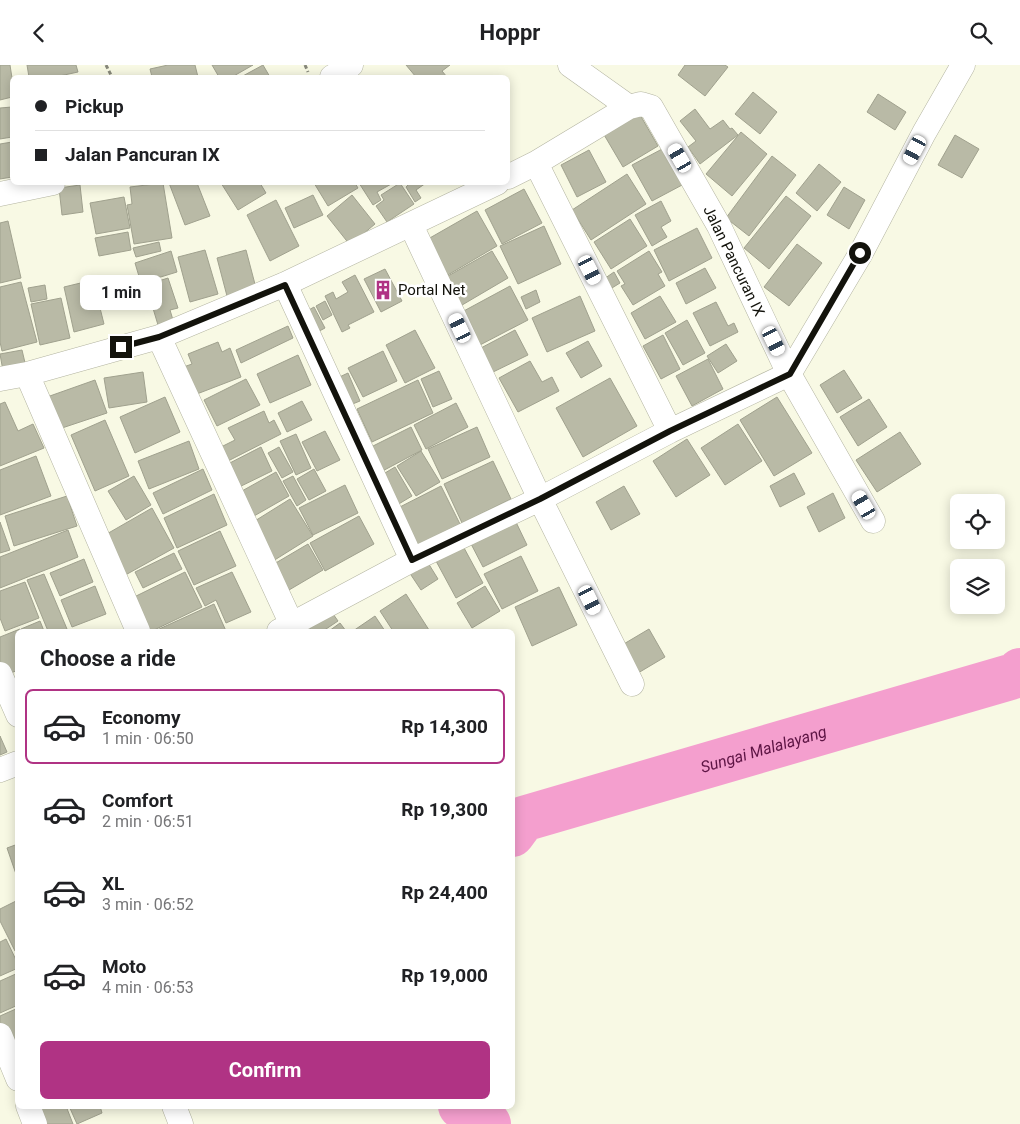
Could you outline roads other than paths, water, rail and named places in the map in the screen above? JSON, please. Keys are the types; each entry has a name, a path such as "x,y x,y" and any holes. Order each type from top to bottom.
{"street":[{"path":"335,75 351,65"},
{"path":"510,176 536,163 629,107 570,65"},
{"path":"159,337 286,628 412,560 540,499 670,431 790,374 860,253 924,133 963,65"},
{"name":"Jalan Pancuran IX","path":"629,107 641,104 651,107 719,227 790,374"},
{"path":"536,163 670,431"},
{"path":"0,194 43,185"},
{"path":"0,379 28,374 159,337 285,285 493,185"},
{"path":"411,225 540,499 632,684"},
{"path":"285,285 412,560"},
{"path":"28,374 137,629"},
{"path":"790,374 873,521"},
{"path":"0,674 15,708"},
{"path":"0,770 15,764"},
{"path":"0,1035 15,1072"},
{"path":"29,1109 35,1124"},
{"path":"175,1109 181,1124"}],"waterway":[{"name":"Sungai Malalayang","path":"515,830 523,819 1017,675 1020,671"},
{"name":"Sungai Malalayang","path":"466,1109 488,1124"}],"place":[{"name":"Portal Net","path":"383,290"}]}
